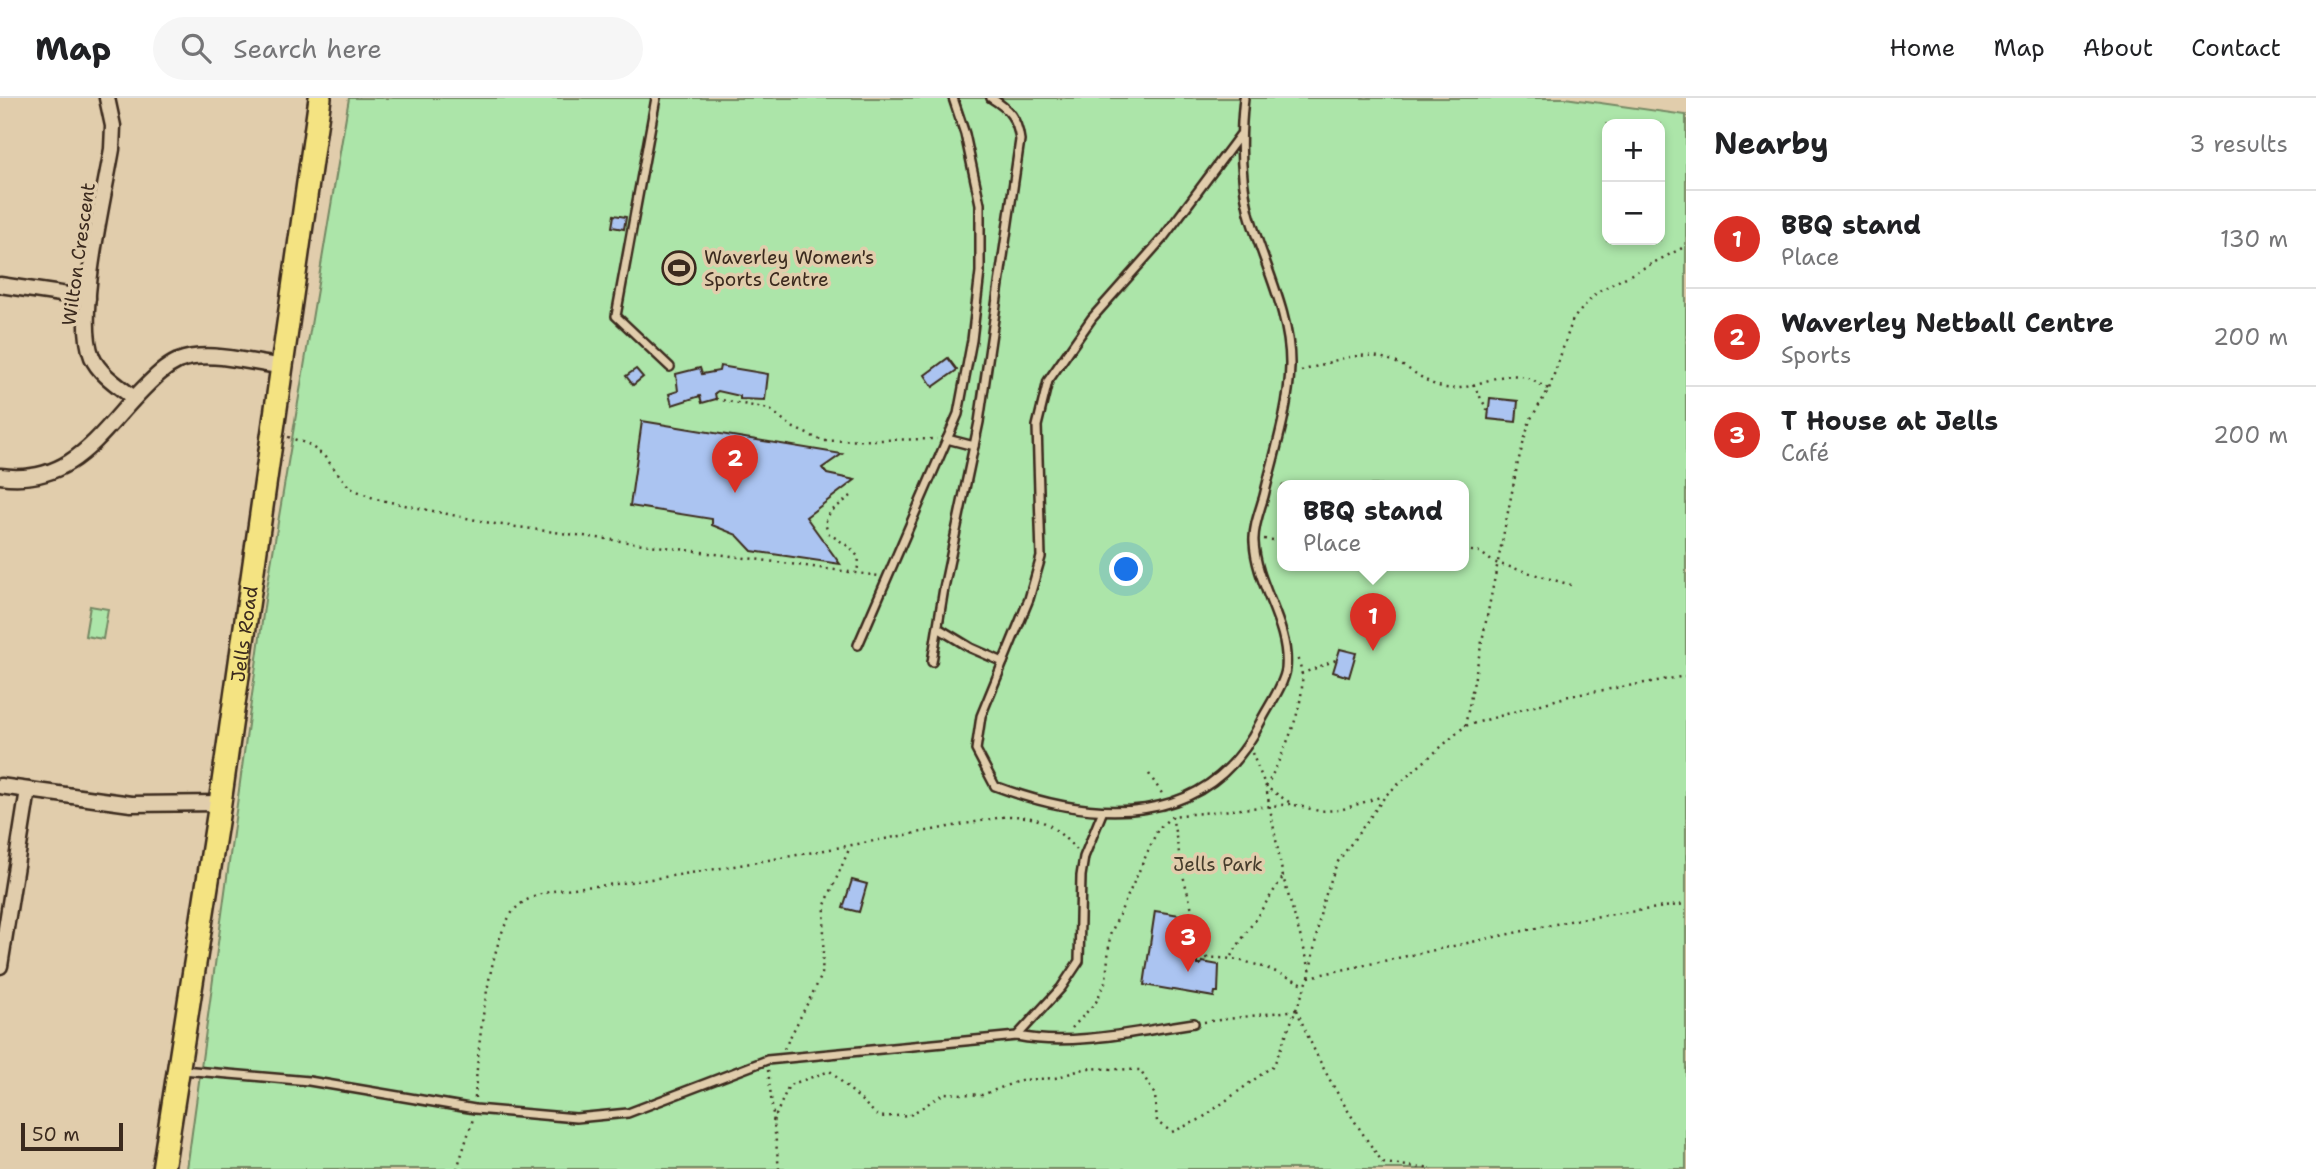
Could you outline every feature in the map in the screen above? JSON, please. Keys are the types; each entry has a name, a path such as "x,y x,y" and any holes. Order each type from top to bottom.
{"main road":[{"name":"Jells Road","path":"163,1169 220,803 320,98"}],"street":[{"name":"Wilton Crescent","path":"107,98 113,126 112,149 88,298 85,335 93,360 134,398"},
{"path":"0,285 88,298"},
{"path":"0,476 35,475 74,461 92,447 160,372 179,361 198,357 280,366"},
{"path":"0,786 131,804 220,803"},
{"path":"0,966 28,790"}],"lane":[{"path":"656,98 616,316 670,367"},
{"path":"858,645 958,414 972,340 980,272 980,204 965,134 953,98"},
{"path":"932,662 944,588 974,446 1020,140 1017,123 1007,108 991,98"},
{"path":"1240,135 1163,238 1071,345 1048,381 1037,426 1041,557 1029,599 981,716 976,750 995,786 1039,803 1102,813 1171,806 1223,774 1249,746 1286,671 1283,634 1256,562 1254,538 1282,419 1290,367 1287,333 1249,211 1240,135 1244,98"},
{"path":"947,439 974,446"},
{"path":"938,628 971,648 1003,662"},
{"path":"1017,1036 1061,988 1079,961 1081,876 1084,857 1102,813"},
{"path":"178,1070 309,1081 475,1109 576,1118 628,1113 767,1060 1017,1036 1059,1038 1194,1023"}],"path":[{"path":"1465,726 1497,562 1530,419 1549,389 1573,319 1597,292 1686,246"},
{"path":"1290,367 1301,371 1351,355 1367,355 1399,363 1427,381 1448,388 1494,377 1521,376 1549,389"},
{"path":"1473,384 1488,411"},
{"path":"716,399 769,409 794,428 823,441 947,439"},
{"path":"271,433 308,444 324,456 351,488 376,499 495,524 887,577"},
{"path":"851,496 830,513 825,523 828,533 851,548 859,558 858,573"},
{"path":"1254,538 1277,540"},
{"path":"1469,551 1480,552 1497,562 1571,585"},
{"path":"1266,787 1279,761 1304,688 1300,663 1283,634"},
{"path":"1301,674 1336,660"},
{"path":"773,1122 789,1085 830,1072 879,1117 910,1115 945,1093 982,1095 1021,1080 1055,1078 1087,1068 1140,1070 1155,1095 1157,1122 1172,1132 1201,1119 1274,1065 1309,977 1322,905 1337,863 1386,795 1465,726 1569,696 1686,676"},
{"path":"1249,746 1266,787 1283,877 1309,966"},
{"path":"1149,774 1171,806 1184,879 1205,958 1230,956 1254,962 1306,985"},
{"path":"1266,787 1291,804 1319,811 1340,810 1386,795"},
{"path":"1059,1038 1080,1021 1096,1002 1106,980 1110,935 1158,830 1172,816 1188,812 1218,813 1291,804"},
{"path":"457,1169 475,1109 482,1025 502,927 517,907 542,894 703,872 1008,816 1036,816 1062,834 1084,857"},
{"path":"779,1059 822,975 825,905 851,845"},
{"path":"1230,956 1283,877"},
{"path":"1309,977 1579,919 1686,904"},
{"path":"1194,1023 1297,1010"},
{"path":"1297,1010 1309,1041 1351,1118 1383,1163 1382,1169"},
{"path":"767,1060 779,1169"},
{"path":"1383,1163 1432,1169"}],"green space":[{"name":"Jells Park","path":"349,98 1565,98 1686,115 1686,1169 187,1169 265,600"},
{"path":"90,606 108,609 103,639 85,636"}],"building":[{"path":"614,215 626,217 624,229 612,227"},
{"path":"948,358 957,370 933,387 925,375"},
{"path":"720,366 768,374 765,400 740,399 740,396 718,391 715,393 716,399 702,403 700,396 672,405 669,394 678,391 676,374 700,368 702,374 719,371"},
{"path":"636,369 643,377 633,385 626,376"},
{"path":"1490,398 1518,401 1516,422 1488,419"},
{"path":"642,421 842,454 822,468 827,474 855,480 806,517 840,564 752,551 737,535 712,525 712,519 630,506"},
{"path":"1340,649 1356,653 1349,677 1333,672"},
{"path":"852,880 867,884 859,912 843,908"},
{"path":"1155,911 1192,917 1188,949 1182,948 1180,958 1197,961 1197,965 1202,962 1219,965 1218,992 1215,992 1214,997 1144,985"}],"place":[{"name":"Waverley Women's Sports Centre","path":"679,268"},
{"name":"Waverley Netball Centre","path":"735,493"},
{"name":"BBQ stand","path":"1373,651"},
{"name":"T House at Jells","path":"1188,972"}]}
